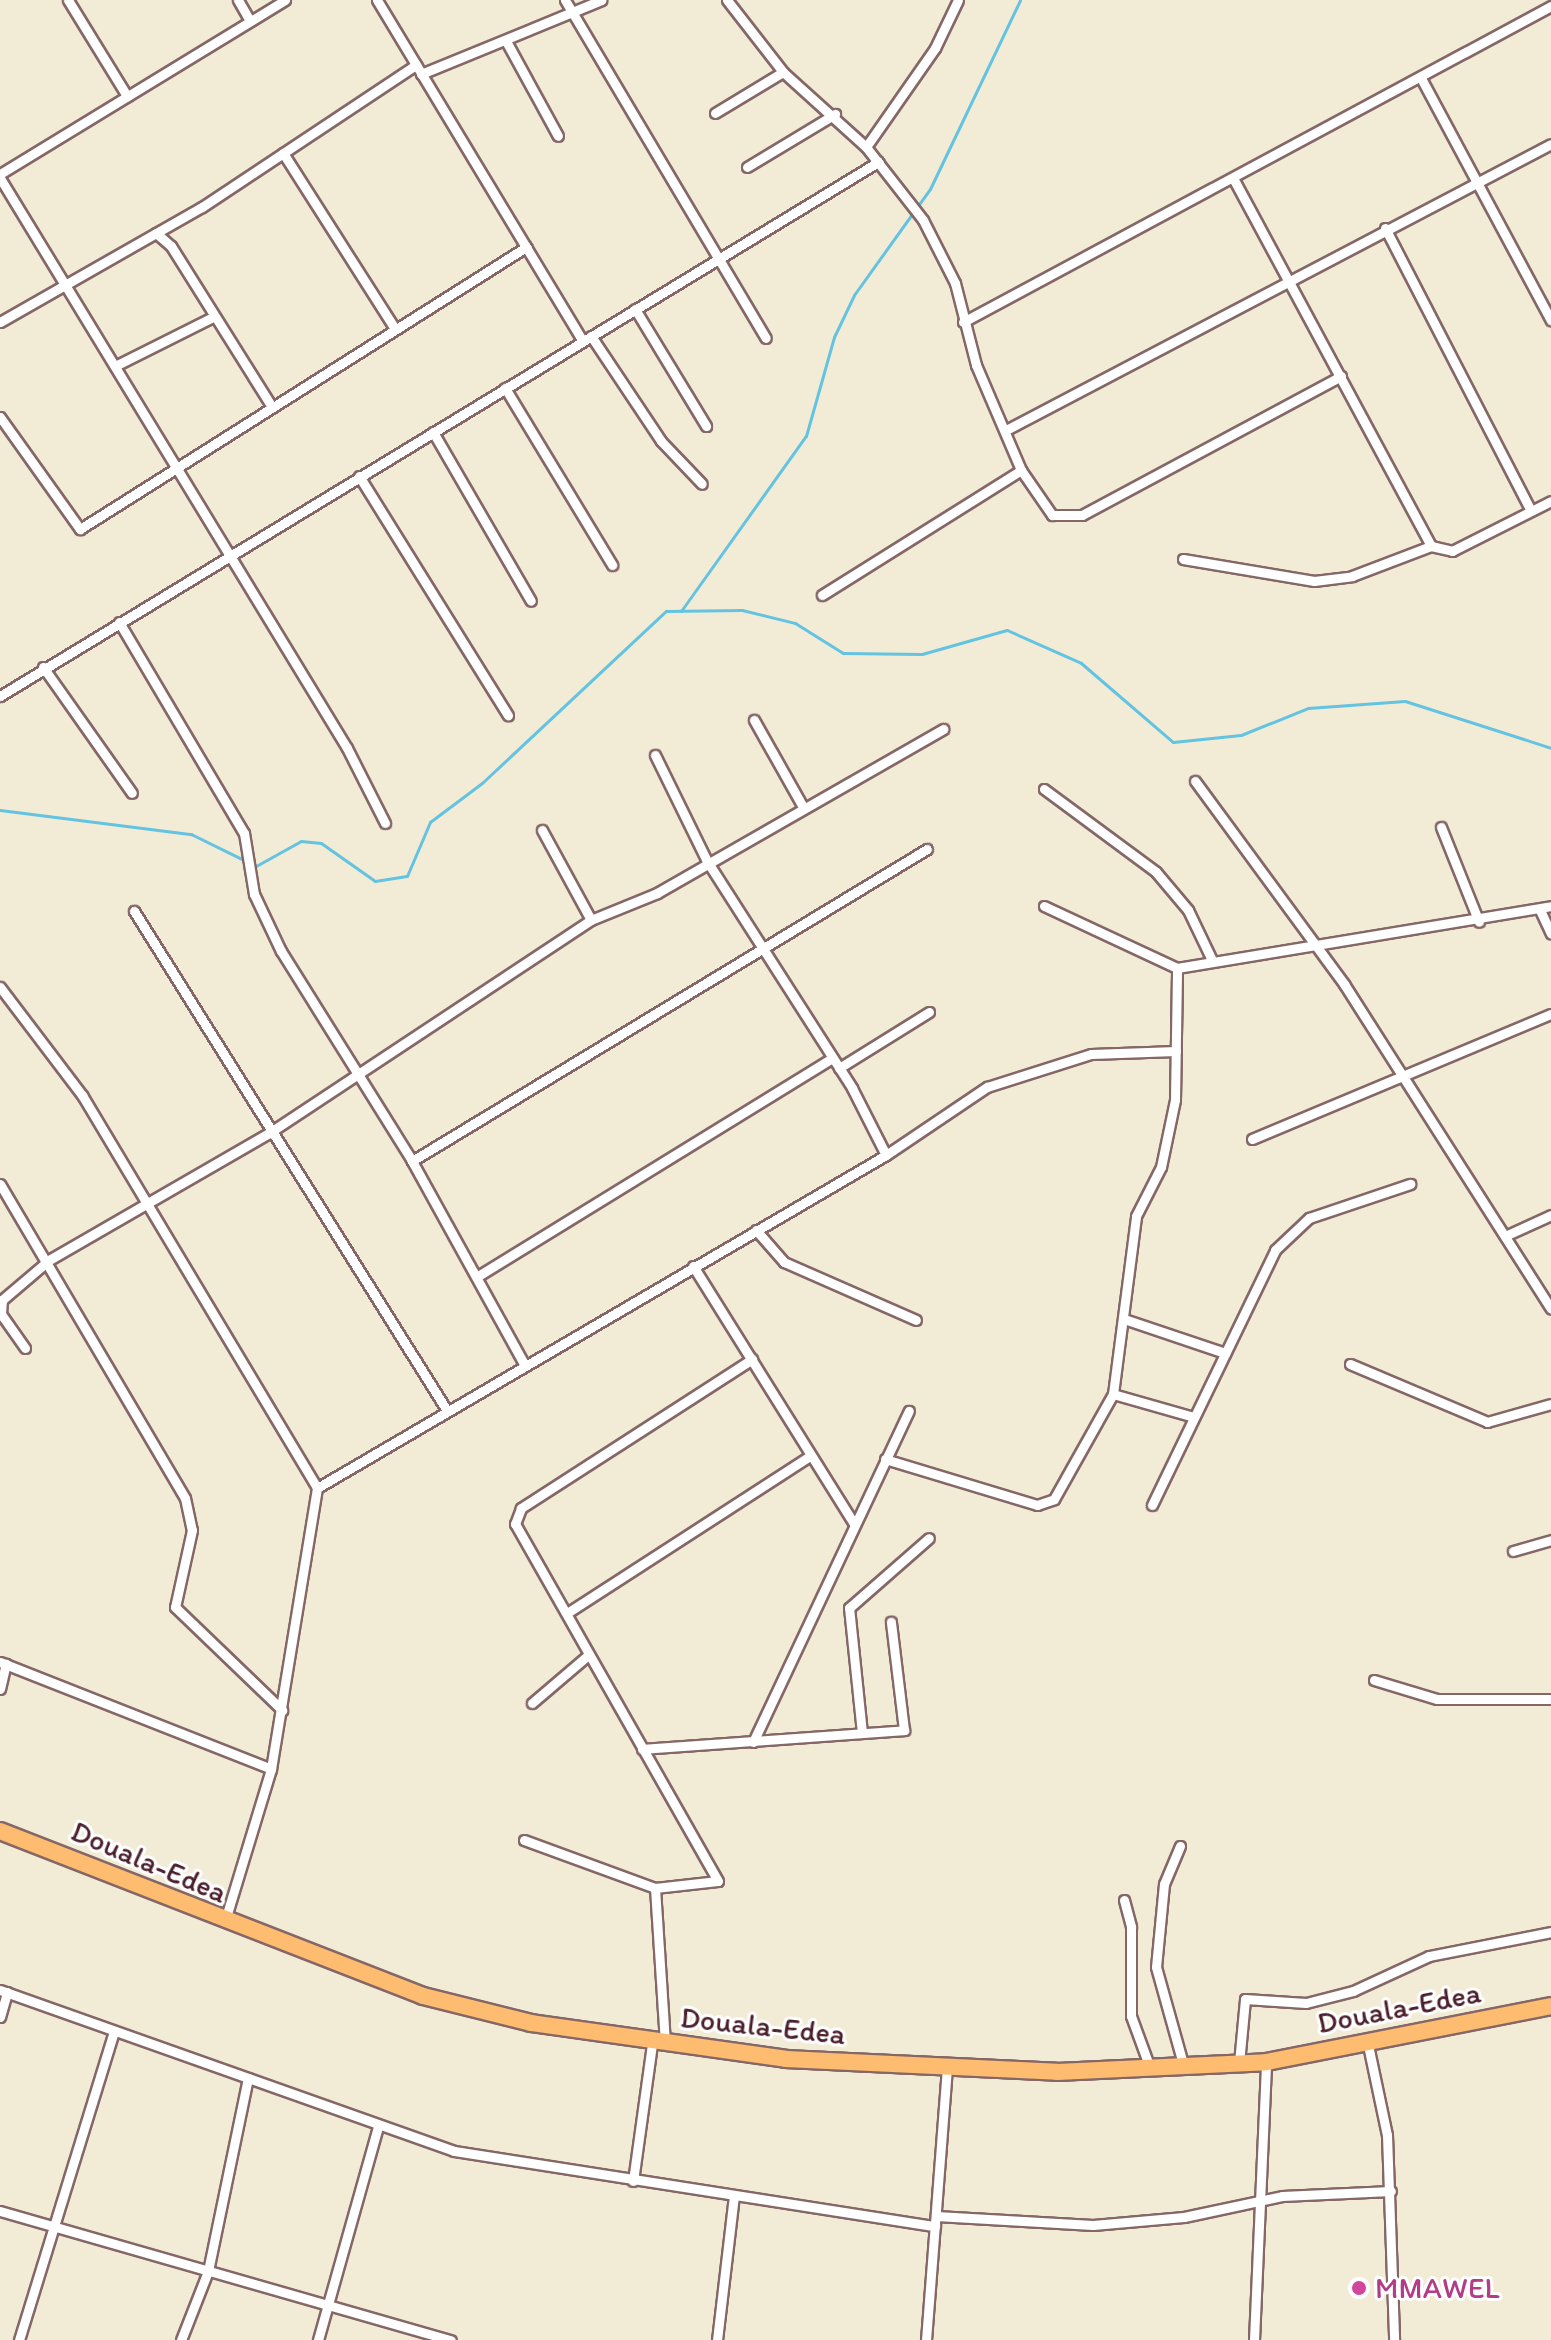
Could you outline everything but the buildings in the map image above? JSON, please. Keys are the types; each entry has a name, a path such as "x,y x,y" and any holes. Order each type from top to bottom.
{"highway":[{"name":"Douala-Edea","path":"0,1831 224,1924 423,1996 659,2044 947,2070 1184,2067 1266,2062 1368,2045 1551,2006"}],"street":[{"path":"68,0 127,96"},
{"path":"238,0 250,21"},
{"path":"285,0 0,176 115,366 225,557 347,748 385,823"},
{"path":"377,0 526,247 587,338 661,441 702,484"},
{"path":"565,0 766,338"},
{"path":"0,322 64,280 156,233 419,70 506,41 601,0"},
{"path":"727,0 783,72 835,114 866,147 923,220 955,283 963,322 1021,470 1046,511 1082,515 1341,376"},
{"path":"866,147 935,48 958,0"},
{"path":"963,322 1551,6"},
{"path":"506,41 558,136"},
{"path":"715,113 783,72"},
{"path":"1421,78 1551,320"},
{"path":"747,167 835,114"},
{"path":"1006,430 1288,283 1385,228 1551,144"},
{"path":"283,153 395,329"},
{"path":"0,696 43,667 878,162"},
{"path":"1233,178 1431,546"},
{"path":"1385,228 1531,511"},
{"path":"156,233 272,407"},
{"path":"0,417 75,529 171,466 272,407 526,247"},
{"path":"635,309 706,426"},
{"path":"115,366 213,317"},
{"path":"505,388 612,565"},
{"path":"433,432 531,601"},
{"path":"822,595 1021,470"},
{"path":"359,476 508,715"},
{"path":"1183,559 1314,581 1340,580 1431,546 1452,551 1551,501"},
{"path":"119,622 244,833 261,908 356,1072 412,1161 524,1364"},
{"path":"43,667 132,793"},
{"path":"754,720 803,807"},
{"path":"25,1348 1,1314 2,1300 49,1260 146,1207 269,1133 356,1072 591,920 707,861 943,729"},
{"path":"655,755 707,861 839,1068 886,1155"},
{"path":"1195,781 1316,943 1551,1309"},
{"path":"1044,789 1156,872 1188,910 1212,960"},
{"path":"1441,827 1479,922"},
{"path":"542,830 591,920"},
{"path":"412,1161 761,945 927,849"},
{"path":"1044,906 1177,968 1316,943 1479,922 1551,906"},
{"path":"1540,910 1551,934"},
{"path":"134,911 269,1133 446,1409"},
{"path":"885,1459 1043,1505 1054,1499 1113,1394 1136,1216 1161,1167 1175,1100 1177,968"},
{"path":"0,987 82,1095 146,1207 317,1488 271,1769 224,1924"},
{"path":"839,1068 929,1012"},
{"path":"1252,1139 1551,1014"},
{"path":"317,1488 446,1409 886,1155 948,1108 1000,1082 1091,1054 1176,1051"},
{"path":"478,1276 832,1058"},
{"path":"0,1184 49,1260 185,1498 192,1530 175,1607 282,1710"},
{"path":"1152,1505 1275,1250 1309,1218 1410,1184"},
{"path":"1505,1236 1551,1215"},
{"path":"756,1230 784,1262 916,1320"},
{"path":"693,1266 752,1359 808,1457 854,1524"},
{"path":"1124,1319 1225,1353"},
{"path":"524,1840 655,1888 714,1886 718,1877 587,1656 567,1613 515,1524 521,1508 752,1359"},
{"path":"1350,1364 1487,1422 1551,1404"},
{"path":"1113,1394 1194,1417"},
{"path":"753,1742 909,1411"},
{"path":"567,1613 808,1457"},
{"path":"862,1733 849,1608 929,1538"},
{"path":"1513,1551 1551,1540"},
{"path":"642,1749 862,1733 908,1725 891,1622"},
{"path":"532,1703 587,1656"},
{"path":"0,1689 3,1663 271,1769"},
{"path":"1374,1680 1437,1699 1551,1699"},
{"path":"1180,1846 1164,1884 1156,1967 1184,2067"},
{"path":"633,2181 659,2044 655,1888"},
{"path":"1124,1900 1131,1927 1131,2016 1150,2068"},
{"path":"1239,2063 1245,1999 1306,2003 1429,1956 1551,1932"},
{"path":"0,2017 3,1991 113,2034 454,2151 734,2196 935,2221 1093,2225 1391,2191"},
{"path":"19,2340 60,2226 113,2034"},
{"path":"1368,2045 1391,2191 1394,2340"},
{"path":"1254,2340 1266,2062"},
{"path":"926,2340 947,2070"},
{"path":"181,2340 208,2271 248,2078"},
{"path":"318,2340 378,2127"},
{"path":"717,2340 734,2196"},
{"path":"0,2211 451,2340"}],"waterway":[{"path":"681,611 806,436 834,337 854,295 930,189 1020,0"},
{"path":"0,810 191,834 256,866 301,841 321,843 375,881 407,876 430,822 482,783 666,611 742,610 795,623 843,653 922,654 1007,630 1081,663 1173,742 1241,735 1308,708 1405,701 1551,748"}],"place":[{"name":"MMAWEL","path":"1359,2288"}]}
